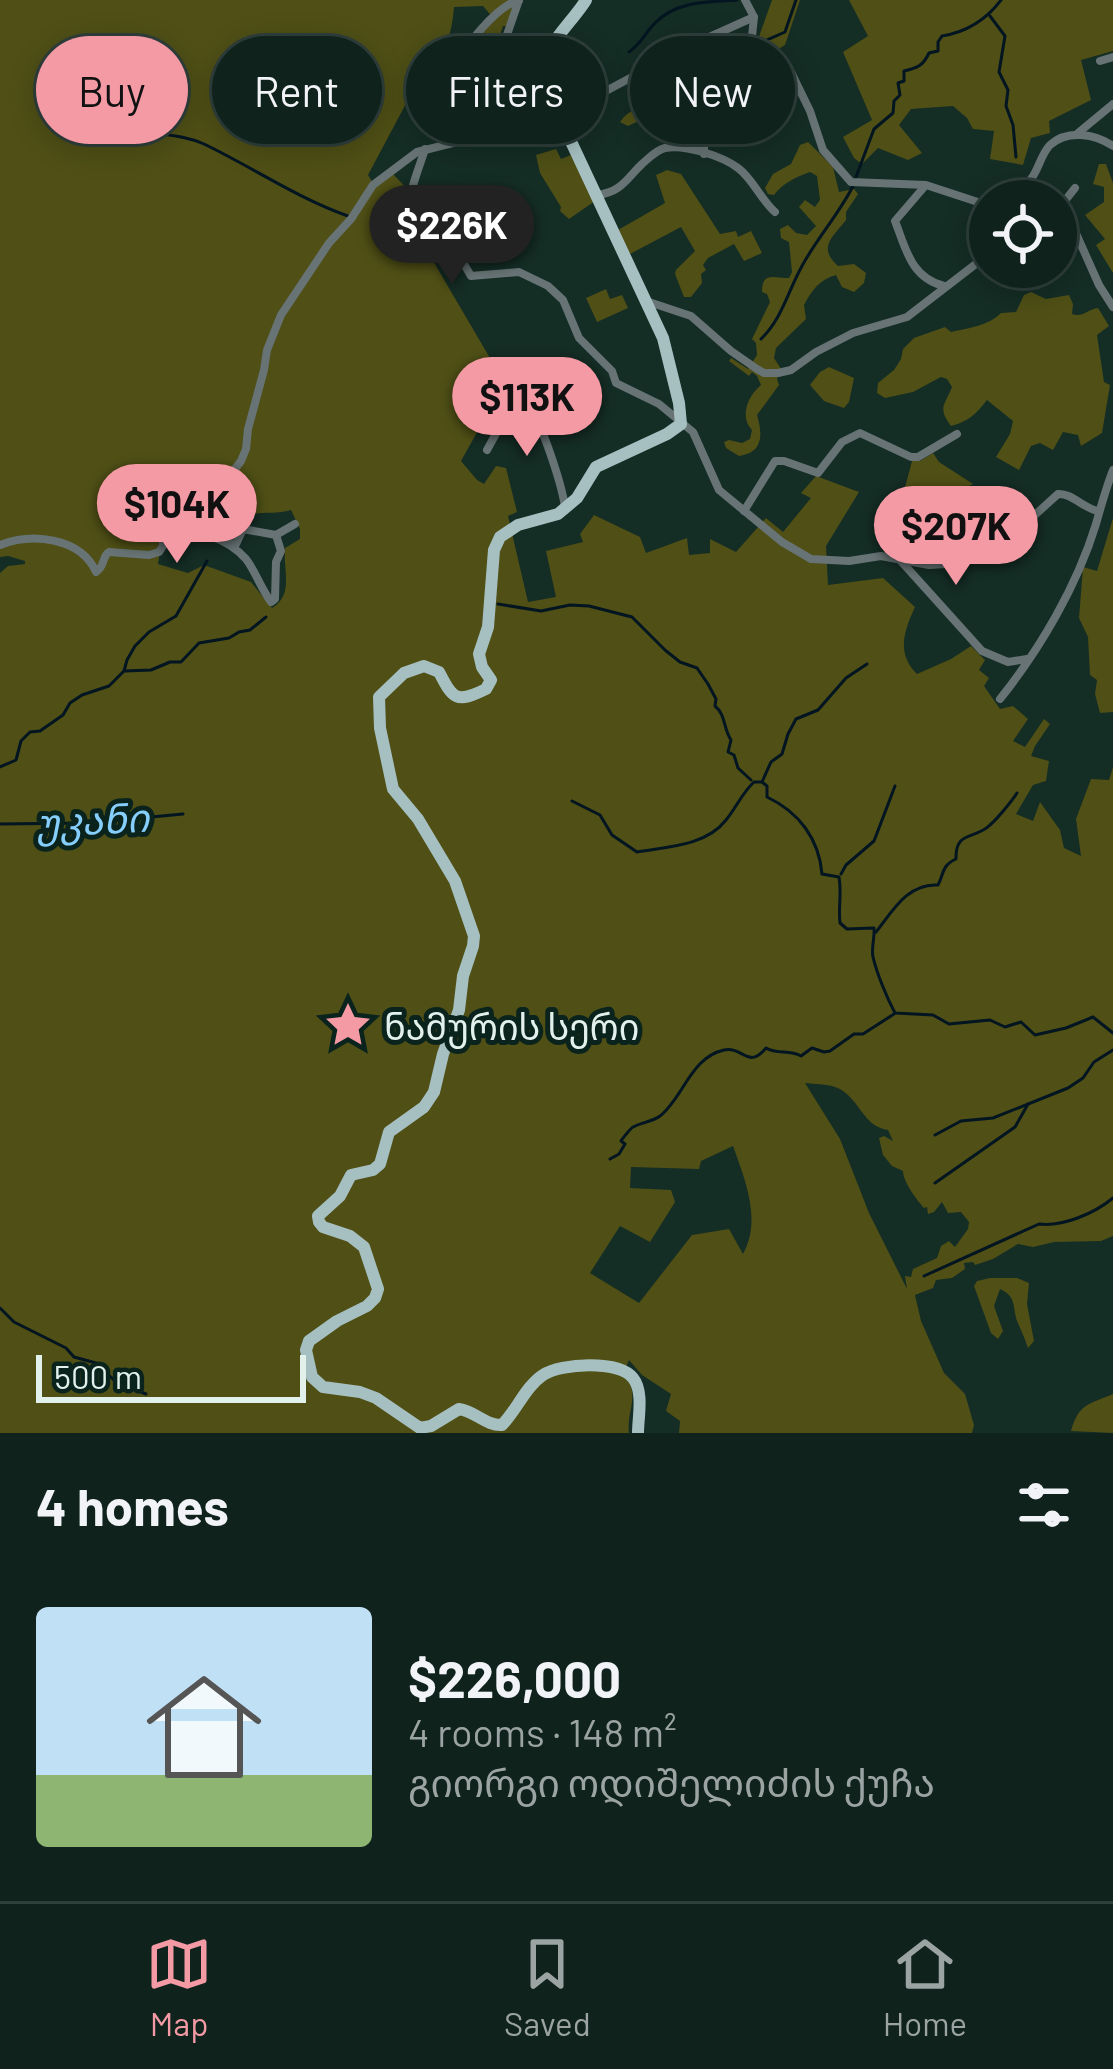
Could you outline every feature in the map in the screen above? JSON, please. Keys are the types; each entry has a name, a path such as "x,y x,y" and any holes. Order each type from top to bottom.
{"main road":[{"path":"559,36 586,0"},
{"path":"571,144 666,349 681,424 596,467 565,510 504,533 496,545 488,627 479,654 489,687 455,698 439,672 424,666 399,677 382,692 380,728 393,789 418,819 459,889 473,946 432,1097 388,1132 380,1164 351,1175 340,1196 318,1216 323,1227 350,1236 364,1247 377,1293 367,1306 311,1339 306,1350 318,1384 368,1395 420,1428 459,1409 502,1425 532,1384 554,1369 619,1369 637,1386 638,1433"}],"street":[{"path":"475,36 481,26 520,0 507,36"},
{"path":"745,1 754,17 753,36"},
{"path":"606,91 754,17"},
{"path":"1100,61 1113,57"},
{"path":"795,79 823,150 854,182 926,185 969,199"},
{"path":"1029,180 1052,143 1084,131 1113,104"},
{"path":"1067,137 1088,134 1113,146"},
{"path":"0,545 24,538 56,540 87,556 96,572 109,552 159,552 164,518 214,497 246,449 267,350 281,315 329,243 373,185 410,155 444,144"},
{"path":"704,144 704,154"},
{"path":"598,195 621,188 658,151 680,148 740,169 775,212"},
{"path":"425,149 406,223 412,238 453,231 458,254 471,276 519,272 548,286 563,300 579,338 611,370 616,383 659,404 693,432 716,488 782,542 811,559 881,556 929,565 962,563 1014,533 1058,494 1098,511"},
{"path":"926,185 895,220 911,264 926,282 945,287"},
{"path":"1077,236 1113,308"},
{"path":"647,302 691,316 757,369 778,374 853,333 907,316 969,269"},
{"path":"487,450 514,401 525,406 539,424 565,510"},
{"path":"745,511 775,461 818,473 842,442 860,433 911,457 957,434"},
{"path":"1000,699 1066,595 1113,470"},
{"path":"223,542 236,544 243,529 276,535 296,524"},
{"path":"162,528 202,532 223,542 248,562 272,602 281,551 276,535"},
{"path":"899,559 982,651 1008,662 1029,658"}],"shaded area":[{"path":"0,0 518,0 500,36 481,36 494,19 483,6 454,7 449,36 406,36 406,104 368,175 375,186 393,174 414,196 410,228 490,358 492,377 506,373 461,461 484,484 496,466 506,468 517,512 508,516 528,602 556,597 546,551 583,542 580,534 594,515 640,537 646,553 687,538 689,555 710,553 710,539 736,552 766,518 783,532 811,498 801,493 816,476 859,492 826,546 828,585 883,578 915,607 904,650 917,674 971,646 985,660 979,670 989,678 984,686 1000,709 1013,706 1028,719 1013,741 1025,747 1044,719 1050,724 1031,756 1049,761 1046,781 1033,785 1016,814 1033,821 1040,802 1060,830 1064,848 1081,856 1076,819 1091,779 1109,780 1113,767 1113,1236 1033,1247 1018,1244 993,1259 964,1263 965,1269 952,1278 936,1280 933,1288 915,1295 944,1373 965,1394 972,1433 679,1433 680,1421 666,1411 671,1394 629,1360 623,1374 632,1388 629,1433 0,1433 0,573 8,566 25,564 0,557","holes":["291,510 300,539 285,548 285,589 272,608 251,582 204,565 188,573 158,564 165,518 172,515 222,523","805,1083 843,1091 872,1123 888,1130 893,1141 879,1138 883,1155 903,1171 928,1214 942,1202 948,1213 961,1212 969,1222 955,1247 949,1241 941,1246 937,1258 913,1269 911,1277 905,1276 907,1289 869,1213 840,1139","733,1146 751,1214 743,1254 729,1229 692,1235 639,1303 590,1273 620,1226 650,1242 675,1202 671,1190 630,1188 631,1167 699,1169 701,1161"]},
{"path":"772,0 800,0 788,36 759,36"},
{"path":"849,0 1113,0 1113,51 1081,60 1091,100 1049,121 1050,133 1031,138 1023,165 990,159 994,131 973,129 953,106 911,109 899,125 922,153 908,160 878,148 862,164 843,137 872,120 843,52 868,36"},
{"path":"808,142 833,167 839,192 854,189 858,194 828,248 838,266 854,264 866,273 864,283 854,292 842,287 836,275 813,290 804,305 806,319 776,348 779,385 757,415 757,447 739,456 724,442 750,439 747,406 761,385 752,372 749,376 729,361 748,369 757,355 752,339 770,302 762,292 764,281 789,278 792,272 789,242 781,238 780,229 788,225 807,235 816,226 799,207 805,200 815,207 820,200 817,176 810,172 774,195 765,188 773,174 791,164 800,145"},
{"path":"556,149 561,159 571,155 595,201 569,219 540,173 536,155"},
{"path":"1099,164 1106,164 1113,183 1113,273 1096,245 1105,239 1085,215 1104,202 1104,187 1093,184"},
{"path":"667,170 681,174 720,234 736,231 738,237 751,231 762,253 744,261 734,244 708,258 702,283 691,297 684,297 675,274 695,251 681,227 630,254 618,230 665,203 656,175"},
{"path":"606,289 610,299 622,295 628,308 597,322 586,298"},
{"path":"1031,292 1046,299 1069,295 1072,314 1098,308 1109,326 1097,335 1104,382 1110,385 1102,433 1081,446 1078,435 1063,432 1053,450 1040,443 1031,446 1019,470 996,457 1013,421 987,400 972,416 951,426 943,410 952,387 947,379 941,377 913,392 885,398 877,393 878,383 894,370 914,338 945,327 951,332 971,328 1001,313 1016,312 1024,295"},
{"path":"829,367 854,378 844,408 824,401 810,385"},
{"path":"933,453 973,484 926,508 902,499 912,461"},
{"path":"1113,518 1113,712 1100,713 1097,680 1090,675 1088,637 1079,618 1083,567 1097,571"},
{"path":"990,1278 1029,1283 1027,1304 1034,1341 1028,1348 1012,1299 1000,1289 994,1306 1003,1331 998,1339 991,1333 974,1286"},
{"path":"1113,1394 1113,1433 1071,1431 1081,1410"}],"waterway":[{"path":"629,52 673,10 737,0"},
{"path":"776,36 785,32 796,0"},
{"path":"856,177 874,129 893,113 904,71 938,51 942,36 975,24 1001,0"},
{"path":"990,16 1005,36 999,72 1008,90 1006,106 1016,157"},
{"path":"188,139 348,216"},
{"path":"761,339 853,186"},
{"path":"0,767 16,760 21,741 30,732 40,731 63,715 82,695 109,686 124,671 135,646 176,616 207,561"},
{"path":"498,604 541,611 589,606 632,617 680,662 697,668 716,699 731,740 728,752 751,780"},
{"path":"124,671 181,662 199,643 250,630 266,617"},
{"path":"762,782 771,762 782,754 796,719 818,710 846,678 867,664"},
{"path":"572,801 600,815 612,835 637,852 708,835 726,820 754,782 762,782 767,797 789,810 805,828 817,849 822,874 839,877 840,923 847,929 874,928 873,957 895,1013 933,1015 949,1024 990,1020 1005,1027 1021,1022 1035,1035 1093,1017 1113,1033"},
{"path":"841,874 874,841 895,786"},
{"path":"876,932 909,894 938,885 945,867 956,859 962,839 990,825 1017,793"},
{"name":"უკანი","path":"0,824 87,823 183,814"},
{"path":"610,1159 619,1154 630,1129 660,1116 695,1069 713,1054 731,1050 755,1057 766,1048 801,1056 812,1048 830,1051 894,1014"},
{"path":"935,1135 961,1121 993,1118 1068,1088 1113,1050"},
{"path":"935,1183 1015,1127 1028,1104"},
{"path":"924,1276 1039,1224 1078,1218 1113,1198"},
{"path":"0,1308 14,1322 66,1348 74,1357 96,1363 116,1382 146,1394"}],"place":[{"name":"ნამურის სერი","path":"348,1025"}]}
